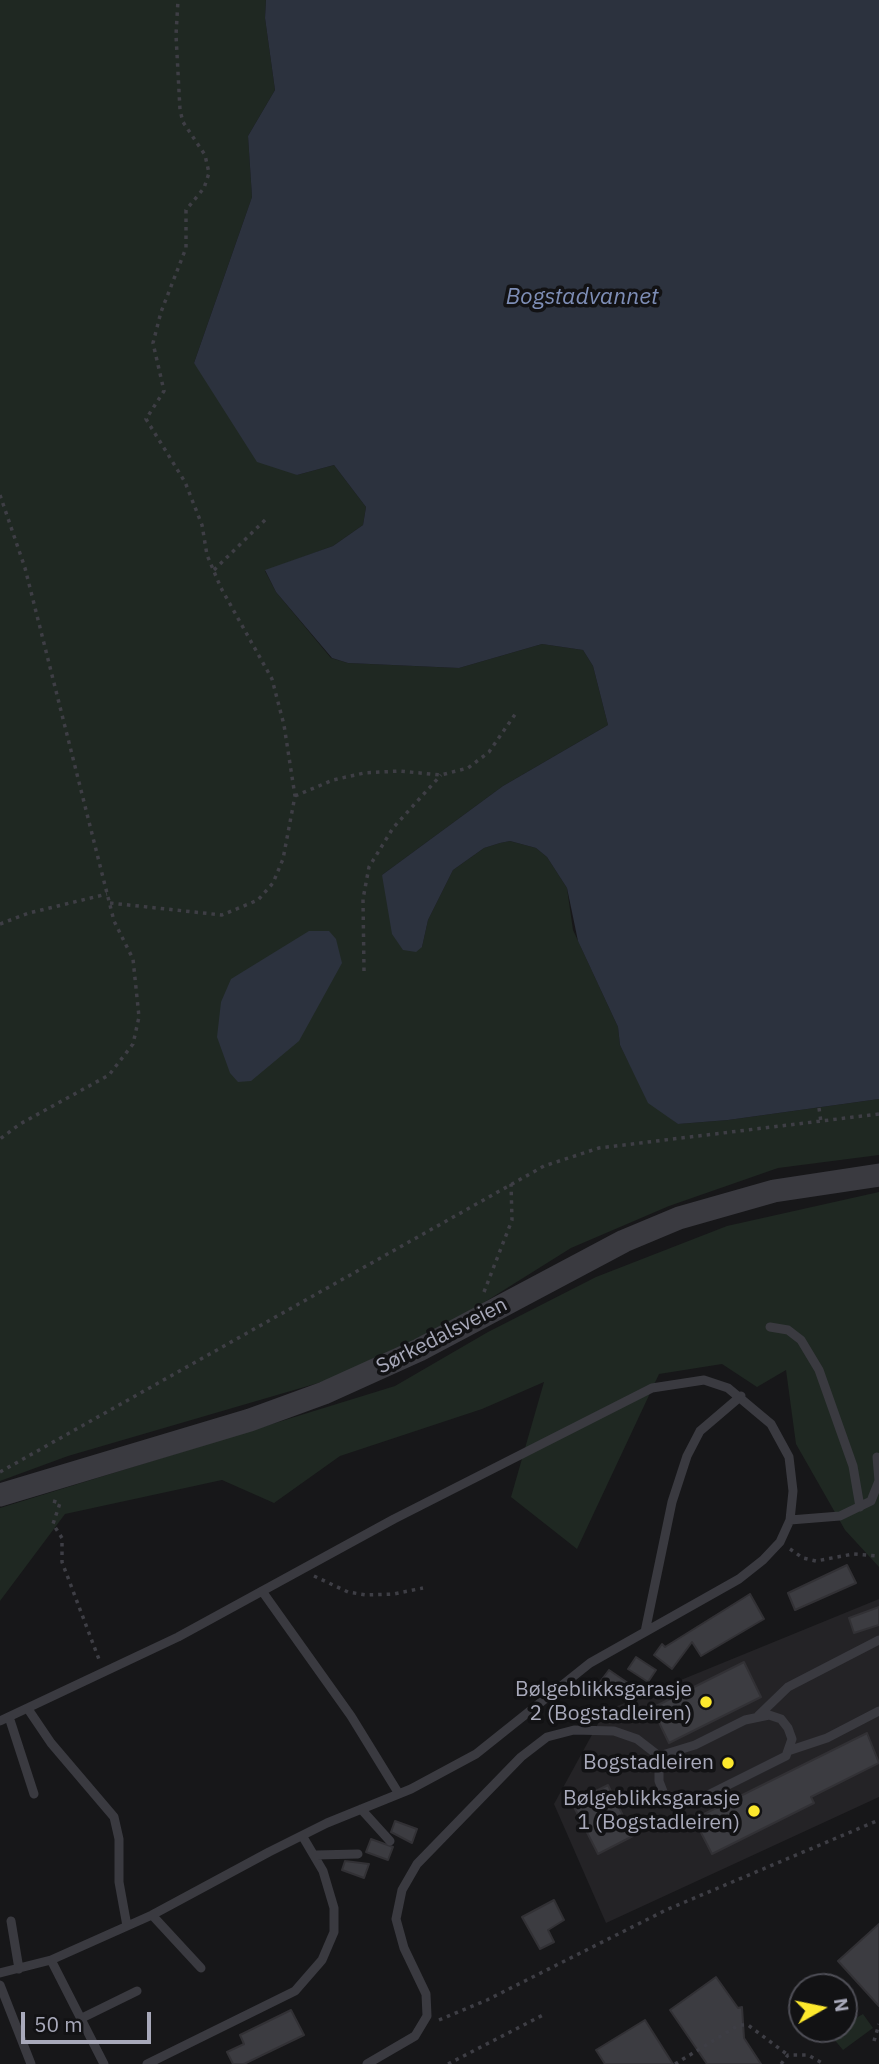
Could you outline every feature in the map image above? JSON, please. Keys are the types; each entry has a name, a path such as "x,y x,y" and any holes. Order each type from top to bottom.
{"street":[{"name":"Sørkedalsveien","path":"0,1495 289,1407 396,1361 624,1241 679,1218 774,1191 879,1175"}],"lane":[{"path":"770,1327 788,1330 801,1340 819,1370 853,1466 859,1488 860,1507"},
{"path":"0,1973 51,1959 127,1926 269,1852 449,1771 476,1754 590,1662 739,1579 780,1542 790,1520 793,1491 789,1457 771,1424 741,1396 704,1380 668,1383 645,1391 104,1674 5,1719 34,1794"},
{"path":"645,1632 672,1502 687,1455 700,1431 741,1396"},
{"path":"790,1520 840,1516 871,1500 877,1490 877,1457"},
{"path":"262,1591 351,1716 399,1794"},
{"path":"659,1756 695,1745 758,1716 788,1687 879,1640"},
{"path":"28,1709 51,1743 114,1817 119,1839 119,1882 127,1926"},
{"path":"367,2064 415,2036 423,2025 429,2007 396,1919 402,1890 417,1864 521,1757 547,1737 574,1730 614,1731 637,1739 659,1756 662,1791 672,1799 687,1801 710,1794 771,1766 791,1750 827,1738 879,1711"},
{"path":"758,1716 781,1719 792,1739 791,1750"},
{"path":"361,1809 390,1840"},
{"path":"147,2064 293,1992 312,1975 330,1945 335,1920 330,1892 316,1855 303,1837"},
{"path":"316,1855 358,1854"},
{"path":"152,1914 201,1968"},
{"path":"11,1922 19,1969"},
{"path":"51,1959 104,2064"},
{"path":"0,1985 31,2064"},
{"path":"82,2018 137,1991"}],"path":[{"path":"110,903 222,915 247,907 265,893 278,874 287,844 295,796 284,725 272,679 261,654 225,597 207,555 202,524 189,491 147,423 147,415 164,391 154,358 156,330 186,248 186,210 204,188 209,173 205,155 183,122 180,110 176,35 178,0"},
{"path":"147,436 152,432"},
{"path":"0,495 24,568 114,921 133,959 139,1017 133,1044 109,1075 20,1124 0,1139"},
{"path":"214,570 265,519"},
{"path":"295,796 333,780 364,773 399,771 441,775 478,763 496,744 516,713"},
{"path":"364,971 363,899 369,867 400,820 441,775"},
{"path":"1,922 107,894"},
{"path":"819,1108 821,1122"},
{"path":"0,1472 544,1166 599,1148 879,1114"},
{"path":"486,1315 484,1287 512,1220 511,1184"},
{"path":"45,1498 60,1503 53,1524 62,1538 62,1562 104,1674"},
{"path":"780,1542 803,1559 816,1561 853,1555 879,1556"},
{"path":"303,1569 324,1582 366,1595 394,1594 423,1588"},
{"path":"423,2025 450,2017 487,2000 666,1910 879,1820"},
{"path":"448,2064 545,2014"},
{"path":"874,2041 879,2024"},
{"path":"675,2064 739,2025 748,2025 788,2055 808,2055 824,2064"},
{"path":"781,2064 788,2055"}],"shaded area":[{"path":"0,0 266,0 265,18 275,90 248,136 252,197 194,363 297,475 334,465 366,507 363,525 333,546 265,571 276,592 331,658 348,663 459,668 542,644 583,650 593,666 608,725 503,786 382,875 422,947 428,920 453,870 484,848 500,843 510,841 536,848 547,857 567,888 573,930 618,1027 620,1045 628,1061 667,1115 678,1124 728,1120 879,1099 879,1155 778,1168 669,1206 571,1248 448,1325 349,1374 68,1456 0,1481"},
{"path":"879,1192 879,1567 845,1530 796,1444 786,1370 757,1387 722,1364 659,1374 577,1549 511,1497 544,1382 482,1409 340,1456 274,1503 222,1480 65,1514 0,1601 0,1508 395,1386 488,1332 596,1277 727,1226"},
{"name":"Bogstadleiren","path":"879,1599 879,1797 606,1923 554,1804 605,1711"},
{"path":"863,2014 873,2028 858,2039 858,2017"},
{"path":"837,2043 853,2043 843,2050"}],"water":[{"name":"Bogstadvannet","path":"266,0 879,0 879,1099 728,1120 678,1124 648,1103 620,1045 618,1027 578,941 567,888 547,857 536,848 510,841 500,843 484,848 453,870 428,920 422,947 416,952 403,950 392,934 382,875 503,786 608,725 593,666 583,650 542,644 459,668 348,663 332,658 276,592 265,570 333,546 363,525 366,507 334,465 297,475 257,462 194,363 252,197 248,136 275,90 265,18"},
{"path":"309,931 329,931 336,939 342,963 299,1041 251,1081 238,1082 230,1073 217,1037 221,1002 231,979"}],"building":[{"path":"847,1565 856,1583 795,1610 788,1593"},
{"path":"750,1594 764,1619 701,1656 692,1642 672,1669 654,1655 662,1644 665,1647"},
{"path":"879,1607 879,1625 854,1633 849,1618"},
{"path":"636,1657 656,1670 648,1682 628,1669"},
{"name":"Bølgeblikksgarasje 2 (Bogstadleiren)","path":"744,1662 761,1697 669,1743 652,1708"},
{"path":"609,1670 628,1683 619,1695 600,1682"},
{"name":"Bølgeblikksgarasje 1 (Bogstadleiren)","path":"867,1733 879,1763 811,1797 814,1803 712,1854 694,1819"},
{"path":"608,1785 633,1836 598,1854 572,1803"},
{"path":"395,1821 417,1829 412,1843 391,1832"},
{"path":"371,1839 393,1847 388,1860 366,1852"},
{"path":"345,1861 369,1864 364,1878 342,1870"},
{"path":"554,1900 564,1920 548,1930 554,1942 540,1949 522,1917"},
{"path":"879,1924 879,2006 858,1983 858,1973 849,1973 838,1961"},
{"path":"716,1977 738,2008 742,2007 744,2038 761,2064 707,2064 670,2010"},
{"path":"291,2010 304,2035 244,2064 233,2064 227,2052 244,2044 240,2035"},
{"path":"645,2020 673,2064 605,2064 596,2050"}],"place":[{"name":"Bølgeblikksgarasje 2 (Bogstadleiren)","path":"706,1702"},
{"name":"Bogstadleiren","path":"728,1763"},
{"name":"Bølgeblikksgarasje 1 (Bogstadleiren)","path":"754,1811"}]}
